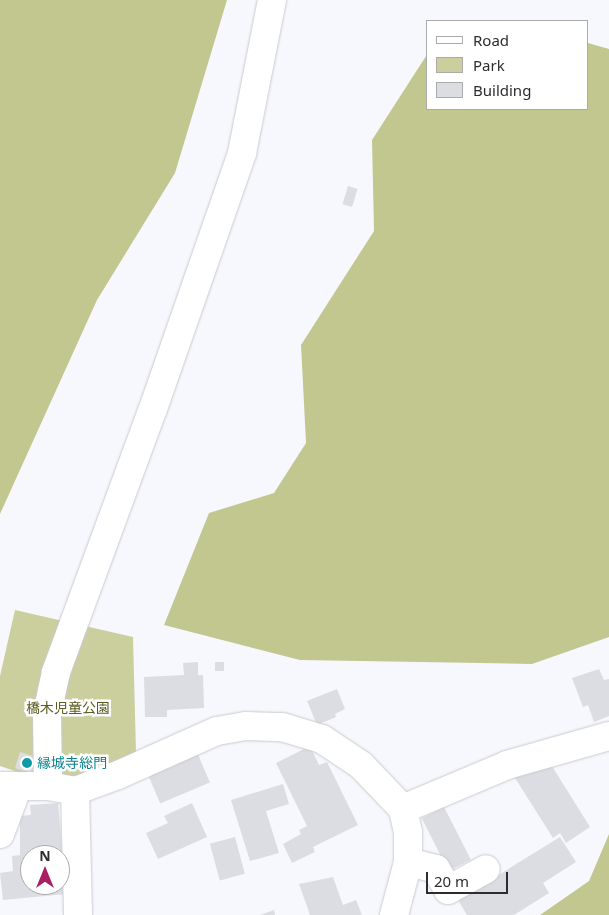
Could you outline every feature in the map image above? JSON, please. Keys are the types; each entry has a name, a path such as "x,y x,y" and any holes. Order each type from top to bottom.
{"street":[{"path":"48,786 47,714 56,672 153,409 242,153 272,0"},
{"path":"0,834 9,786 48,786 75,791 118,775 217,731 246,726 282,726 322,740 361,765 403,810 408,832 408,862 394,915"},
{"path":"403,810 507,765 609,736"},
{"path":"75,791 78,915"},
{"path":"408,862 436,869 448,890 486,869"}],"green space":[{"path":"0,0 227,0 175,173 97,300 0,514"},
{"path":"589,43 609,49 609,637 532,664 300,660 164,625 209,513 274,493 306,443 301,345 374,231 372,140 426,56 426,110 589,110"},
{"name":"橋木児童公園","path":"15,610 133,637 136,753 71,780 38,779 0,766 0,676"},
{"path":"609,834 609,915 540,915 589,881"}],"building":[{"path":"348,186 358,189 352,207 342,204"},
{"path":"198,662 198,675 203,675 204,708 167,710 167,717 145,717 144,677 184,675 183,663"},
{"path":"215,662 224,662 224,671 215,671"},
{"path":"599,669 604,680 609,679 609,716 594,722 588,705 583,707 572,678"},
{"path":"337,689 345,709 335,714 336,717 317,725 307,701"},
{"path":"310,746 319,765 327,762 358,825 313,847 315,852 292,863 283,844 301,834 299,830 307,826 276,763"},
{"name":"縁城寺総門","path":"20,752 40,758 35,774 15,768"},
{"path":"197,752 210,782 160,803 147,773"},
{"path":"550,763 590,827 566,843 560,833 553,838 515,778 534,767 537,771"},
{"path":"283,784 289,804 266,811 279,853 250,861 231,800"},
{"path":"58,803 62,845 20,845 20,816 31,815 30,805"},
{"path":"192,803 207,837 158,859 146,833 168,823 164,816"},
{"path":"444,807 471,860 449,871 422,818"},
{"path":"235,837 245,874 220,880 210,844"},
{"path":"560,837 576,862 543,883 549,893 514,915 467,915 458,900"},
{"path":"20,855 20,895 56,895 3,900 0,873 13,871 12,856"},
{"path":"333,877 343,905 356,900 362,915 310,915 299,884"},
{"path":"274,910 275,915 260,915"}],"place":[{"name":"縁城寺総門","path":"27,763"}]}
